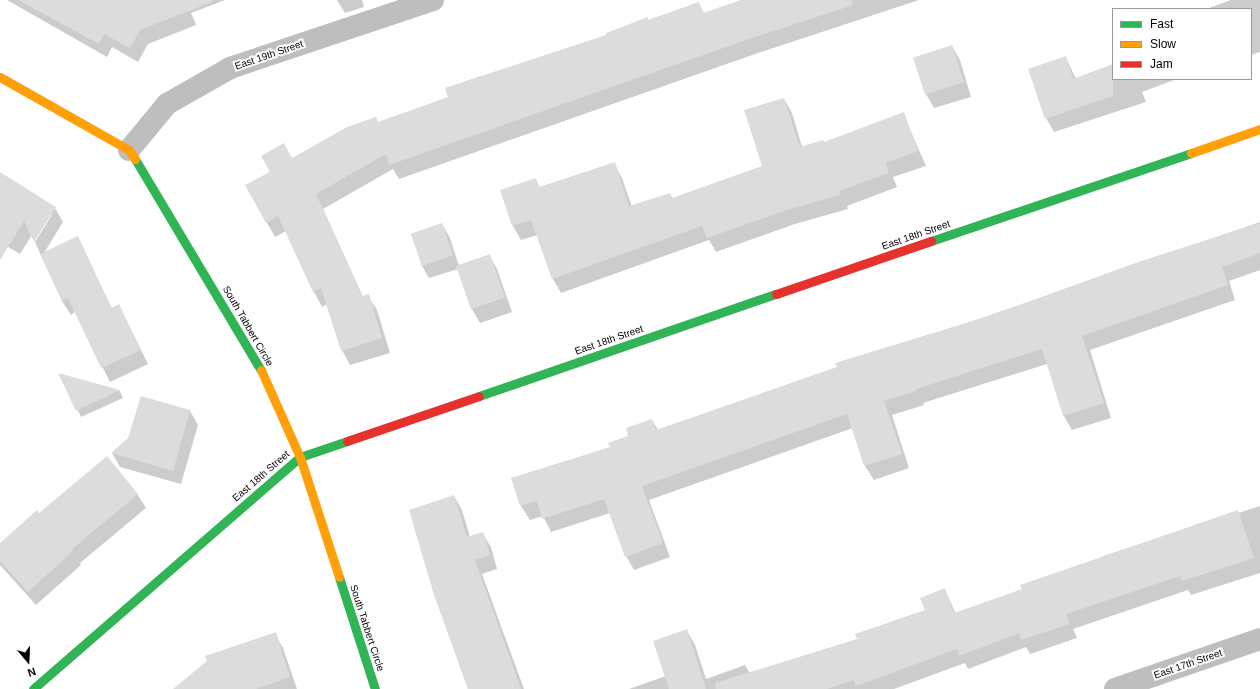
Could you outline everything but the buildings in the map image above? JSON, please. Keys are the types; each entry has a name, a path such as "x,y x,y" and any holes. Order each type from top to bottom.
{"street":[{"name":"East 19th Street","path":"129,150 166,104 230,68 432,0"},
{"name":"South Tabbert Circle","path":"0,77 129,150 255,357 300,457 375,689"},
{"name":"East 18th Street","path":"33,689 300,457 1260,129"},
{"name":"East 17th Street","path":"1115,689 1260,639"}],"traffic: fast":[{"path":"931,241 1191,153"},
{"path":"135,159 261,370"},
{"path":"479,396 776,294"},
{"path":"33,689 300,457 347,441"},
{"path":"339,577 375,689"}],"traffic: slow":[{"path":"0,77 129,150 135,159"},
{"path":"1191,153 1260,129"},
{"path":"261,370 300,457 339,577"}],"traffic: jam":[{"path":"776,294 931,241"},
{"path":"347,441 479,396"}]}
